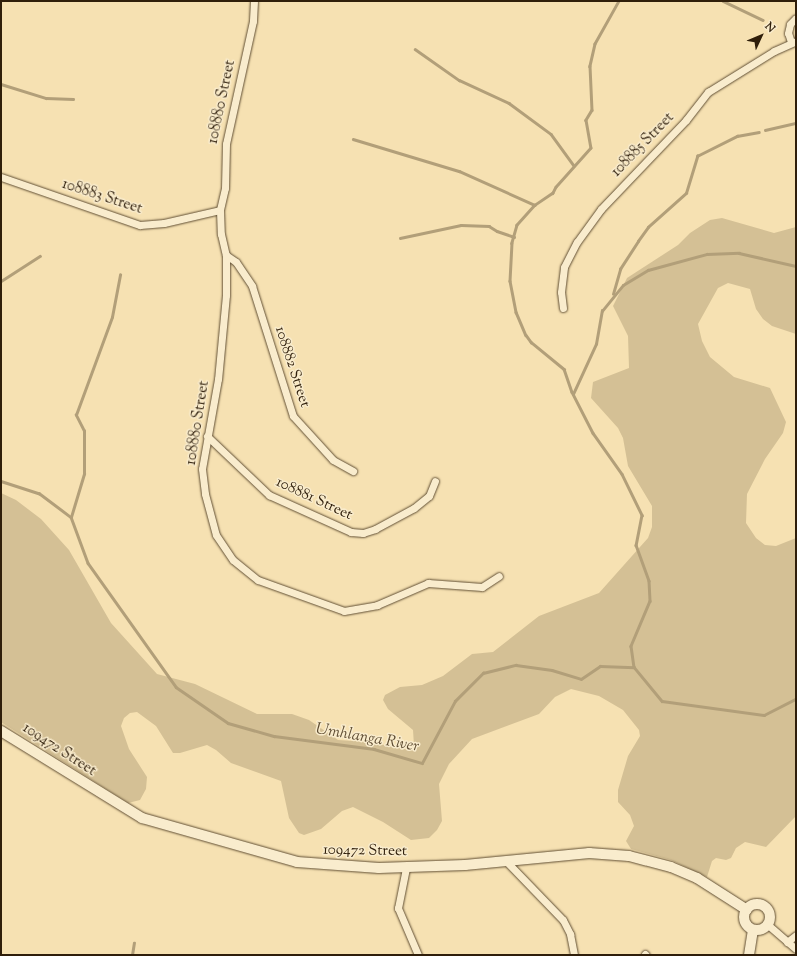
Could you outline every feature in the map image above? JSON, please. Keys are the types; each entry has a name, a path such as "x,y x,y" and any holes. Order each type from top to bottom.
{"street":[{"name":"108880 Street","path":"254,1 253,21 226,144 225,188 220,210 221,234 226,255 218,379 202,469 211,521 216,535 233,560 258,580 344,611 377,605 428,583 482,587 499,576"},
{"path":"793,42 788,33 790,24 796,18"},
{"name":"108885 Street","path":"563,308 561,292 564,267 576,242 601,209 686,120 708,92 793,42"},
{"name":"108883 Street","path":"1,177 140,225 164,223 220,210"},
{"name":"108882 Street","path":"226,255 236,262 252,286 293,416 333,460 353,471"},
{"name":"108881 Street","path":"208,436 269,495 351,532 363,533 375,529 414,508 429,496 435,481"},
{"name":"109472 Street","path":"1,731 142,818 297,862 349,867 406,868 589,853 629,856 671,867 697,878 747,910"},
{"path":"505,860 563,920 570,934 574,955"},
{"path":"406,868 398,908 418,955"},
{"path":"749,955 753,930 745,920 747,910 756,904 766,908 770,918 768,924 762,929 753,930"},
{"path":"768,924 796,949"},
{"path":"787,942 796,935"}],"shaded area":[{"path":"722,218 774,233 796,227 796,334 772,326 763,319 756,309 750,289 728,283 718,288 698,324 702,341 710,357 734,377 770,388 786,422 783,433 765,459 747,494 746,523 756,538 765,545 776,546 796,538 796,816 766,847 745,842 736,848 731,858 726,860 716,858 712,861 707,877 671,860 631,849 626,841 634,826 630,815 618,802 618,790 628,756 640,736 639,730 623,710 599,696 571,689 555,697 539,714 472,739 449,764 439,784 442,821 437,830 429,838 411,840 383,822 353,807 342,811 321,829 304,835 299,833 289,818 281,781 231,763 216,750 207,745 180,753 173,753 156,726 137,712 130,713 124,718 121,726 129,749 147,777 146,789 140,800 128,803 1,722 1,493 16,500 41,519 69,550 111,623 157,674 195,684 257,714 292,714 309,720 338,740 369,742 409,750 414,746 413,730 388,709 383,700 385,695 400,687 422,685 443,676 472,654 493,652 539,616 599,593 648,538 652,527 652,506 628,466 623,438 618,428 591,398 593,382 629,368 628,336 613,306 627,278 678,245 690,233 710,220"}],"waterway":[{"path":"619,1 595,44 590,66 592,110 586,120 591,148 556,187 553,193 535,205 517,225 512,243 510,281 516,312 526,335 531,342 564,369 572,392 593,433 622,474 642,515 636,545 649,581 650,601 631,646 634,667"},
{"path":"723,1 763,20"},
{"path":"415,49 459,80 509,103 551,134 574,166"},
{"path":"1,84 46,98 73,99"},
{"path":"765,130 796,123"},
{"path":"613,294 620,269 648,227 686,193 697,156 737,136 759,132"},
{"path":"353,139 459,171 535,205"},
{"path":"400,238 461,225 489,226 497,231 514,237"},
{"path":"573,394 596,344 602,311 623,285 648,270 707,254 739,253 796,266"},
{"path":"1,281 40,256"},
{"path":"71,517 84,474 84,431 76,415 112,317 120,275"},
{"name":"Umhlanga River","path":"1,481 39,493 71,517 88,563 176,687 228,723 274,736 374,749 422,763 455,701 483,673 516,665 552,670 581,679 600,666 634,667 662,701 764,715 796,699"},
{"path":"132,955 134,943"}]}
